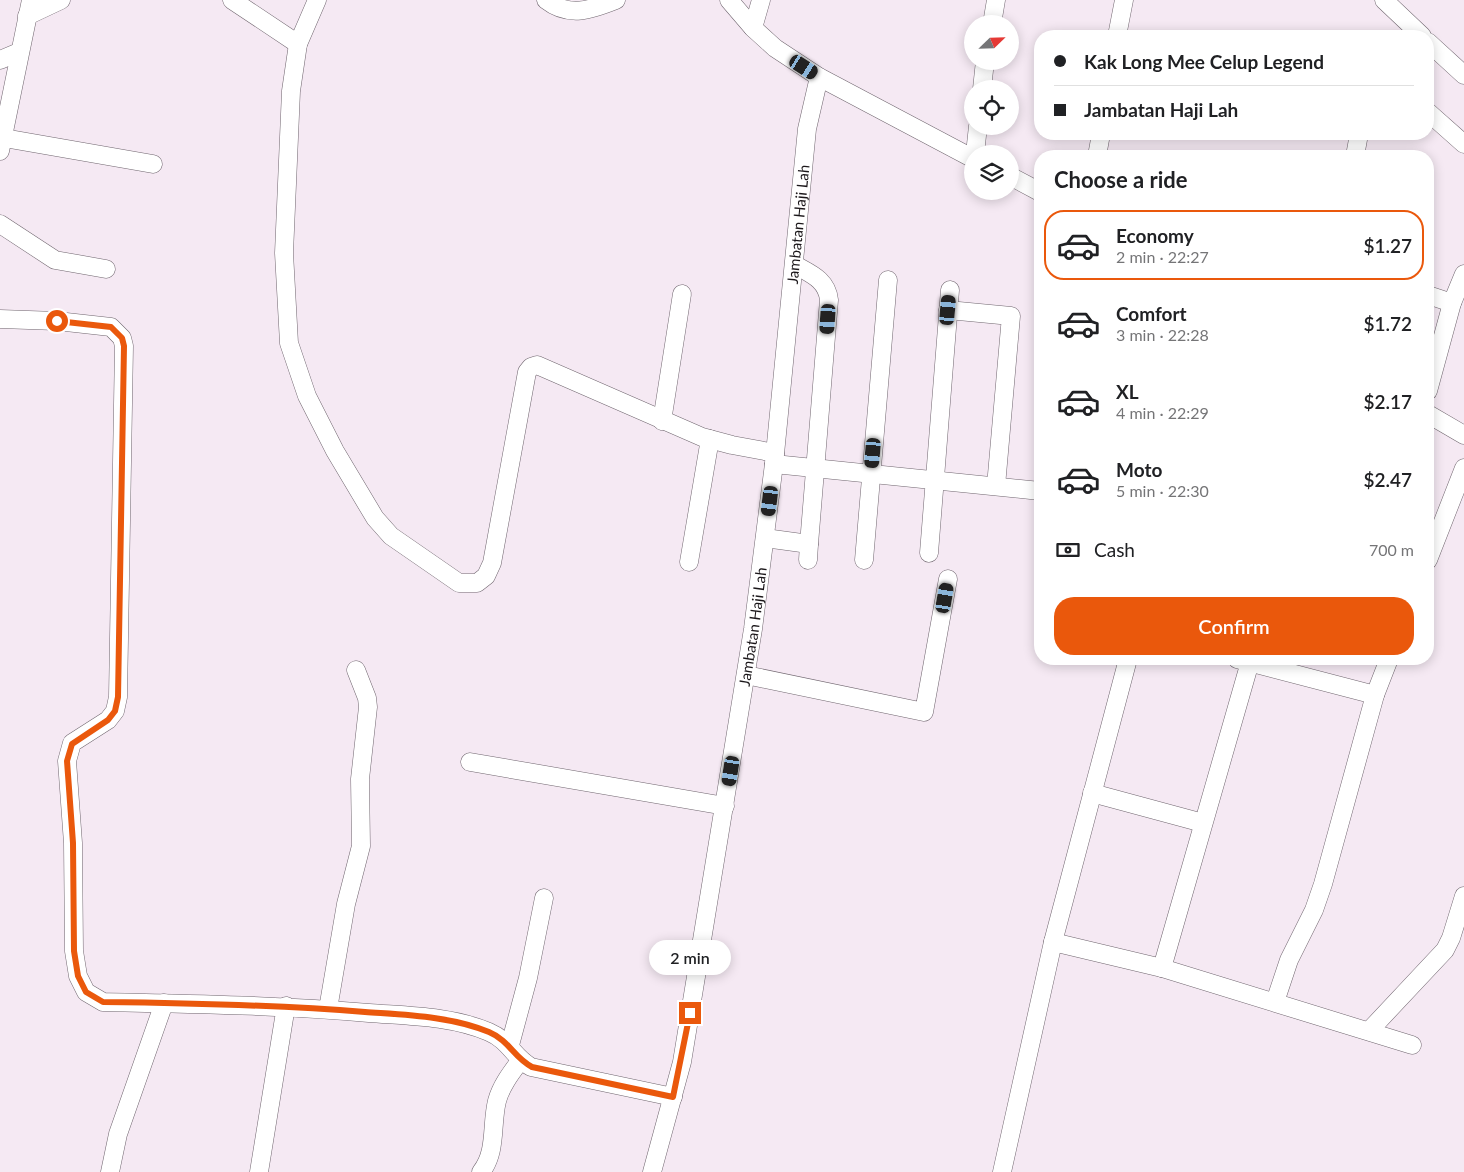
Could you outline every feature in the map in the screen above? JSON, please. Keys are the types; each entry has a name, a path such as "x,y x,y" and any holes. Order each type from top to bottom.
{"street":[{"path":"61,0 29,8 18,52 2,144 153,164"},
{"path":"232,0 298,44"},
{"path":"317,0 298,44 291,91 284,253 289,343 307,396 335,451 375,518 390,536 459,583 471,585 486,576 492,563 499,531 526,372 531,367 537,365 662,421 710,439 775,458 816,468 871,472 1034,490"},
{"path":"546,0 563,10 575,12 616,0"},
{"path":"729,0 753,28 775,48 819,77 964,154"},
{"path":"753,28 761,0"},
{"path":"994,15 996,0"},
{"path":"1118,30 1124,0"},
{"path":"1384,0 1416,30"},
{"path":"1434,48 1464,75"},
{"path":"0,60 18,52"},
{"name":"Jambatan Haji Lah","path":"652,1172 673,1097 688,1031 746,675 766,538 775,458 807,129 819,77"},
{"path":"1434,117 1464,144"},
{"path":"1019,181 1034,189"},
{"path":"0,224 55,260 106,269"},
{"path":"766,538 808,552 829,300 828,290 823,281 795,265"},
{"path":"864,560 888,280"},
{"path":"1434,369 1452,303 1462,282"},
{"path":"929,553 950,290"},
{"path":"662,421 682,294"},
{"path":"1434,297 1452,303"},
{"path":"948,310 1012,316 996,486"},
{"path":"0,319 57,321 111,327 122,338 124,346 118,697 115,711 108,720 80,737 68,751 74,951 78,976 86,992 103,1002 286,1006 435,1018 488,1031 510,1045 520,1061 532,1067 673,1097"},
{"path":"1434,418 1464,436"},
{"path":"689,562 710,439"},
{"path":"1434,545 1464,468"},
{"path":"746,675 924,712 948,579"},
{"path":"1002,1172 1053,942 1126,665"},
{"path":"1162,968 1203,823 1243,665"},
{"path":"1259,665 1375,695"},
{"path":"1275,1002 1289,960 1314,910 1323,884 1375,695 1387,665"},
{"path":"328,1009 346,904 361,846 360,779 368,707 367,698 356,670"},
{"path":"470,762 725,806"},
{"path":"1092,793 1203,823"},
{"path":"1369,1031 1445,950 1451,938 1464,896"},
{"path":"510,1045 528,978 544,898"},
{"path":"1053,942 1162,968 1412,1045"},
{"path":"110,1172 118,1134 164,1003"},
{"path":"259,1172 286,1006"},
{"path":"481,1172 491,1153 497,1101 504,1084 520,1061"}],"route":[{"path":"57,321 111,327 122,338 124,346 121,409 121,565 118,697 115,711 108,720 72,744 68,751 67,761 73,843 74,951 78,976 86,992 103,1002 286,1006 435,1018 488,1031 510,1045 520,1061 532,1067 673,1097 682,1062 690,1013"}]}
